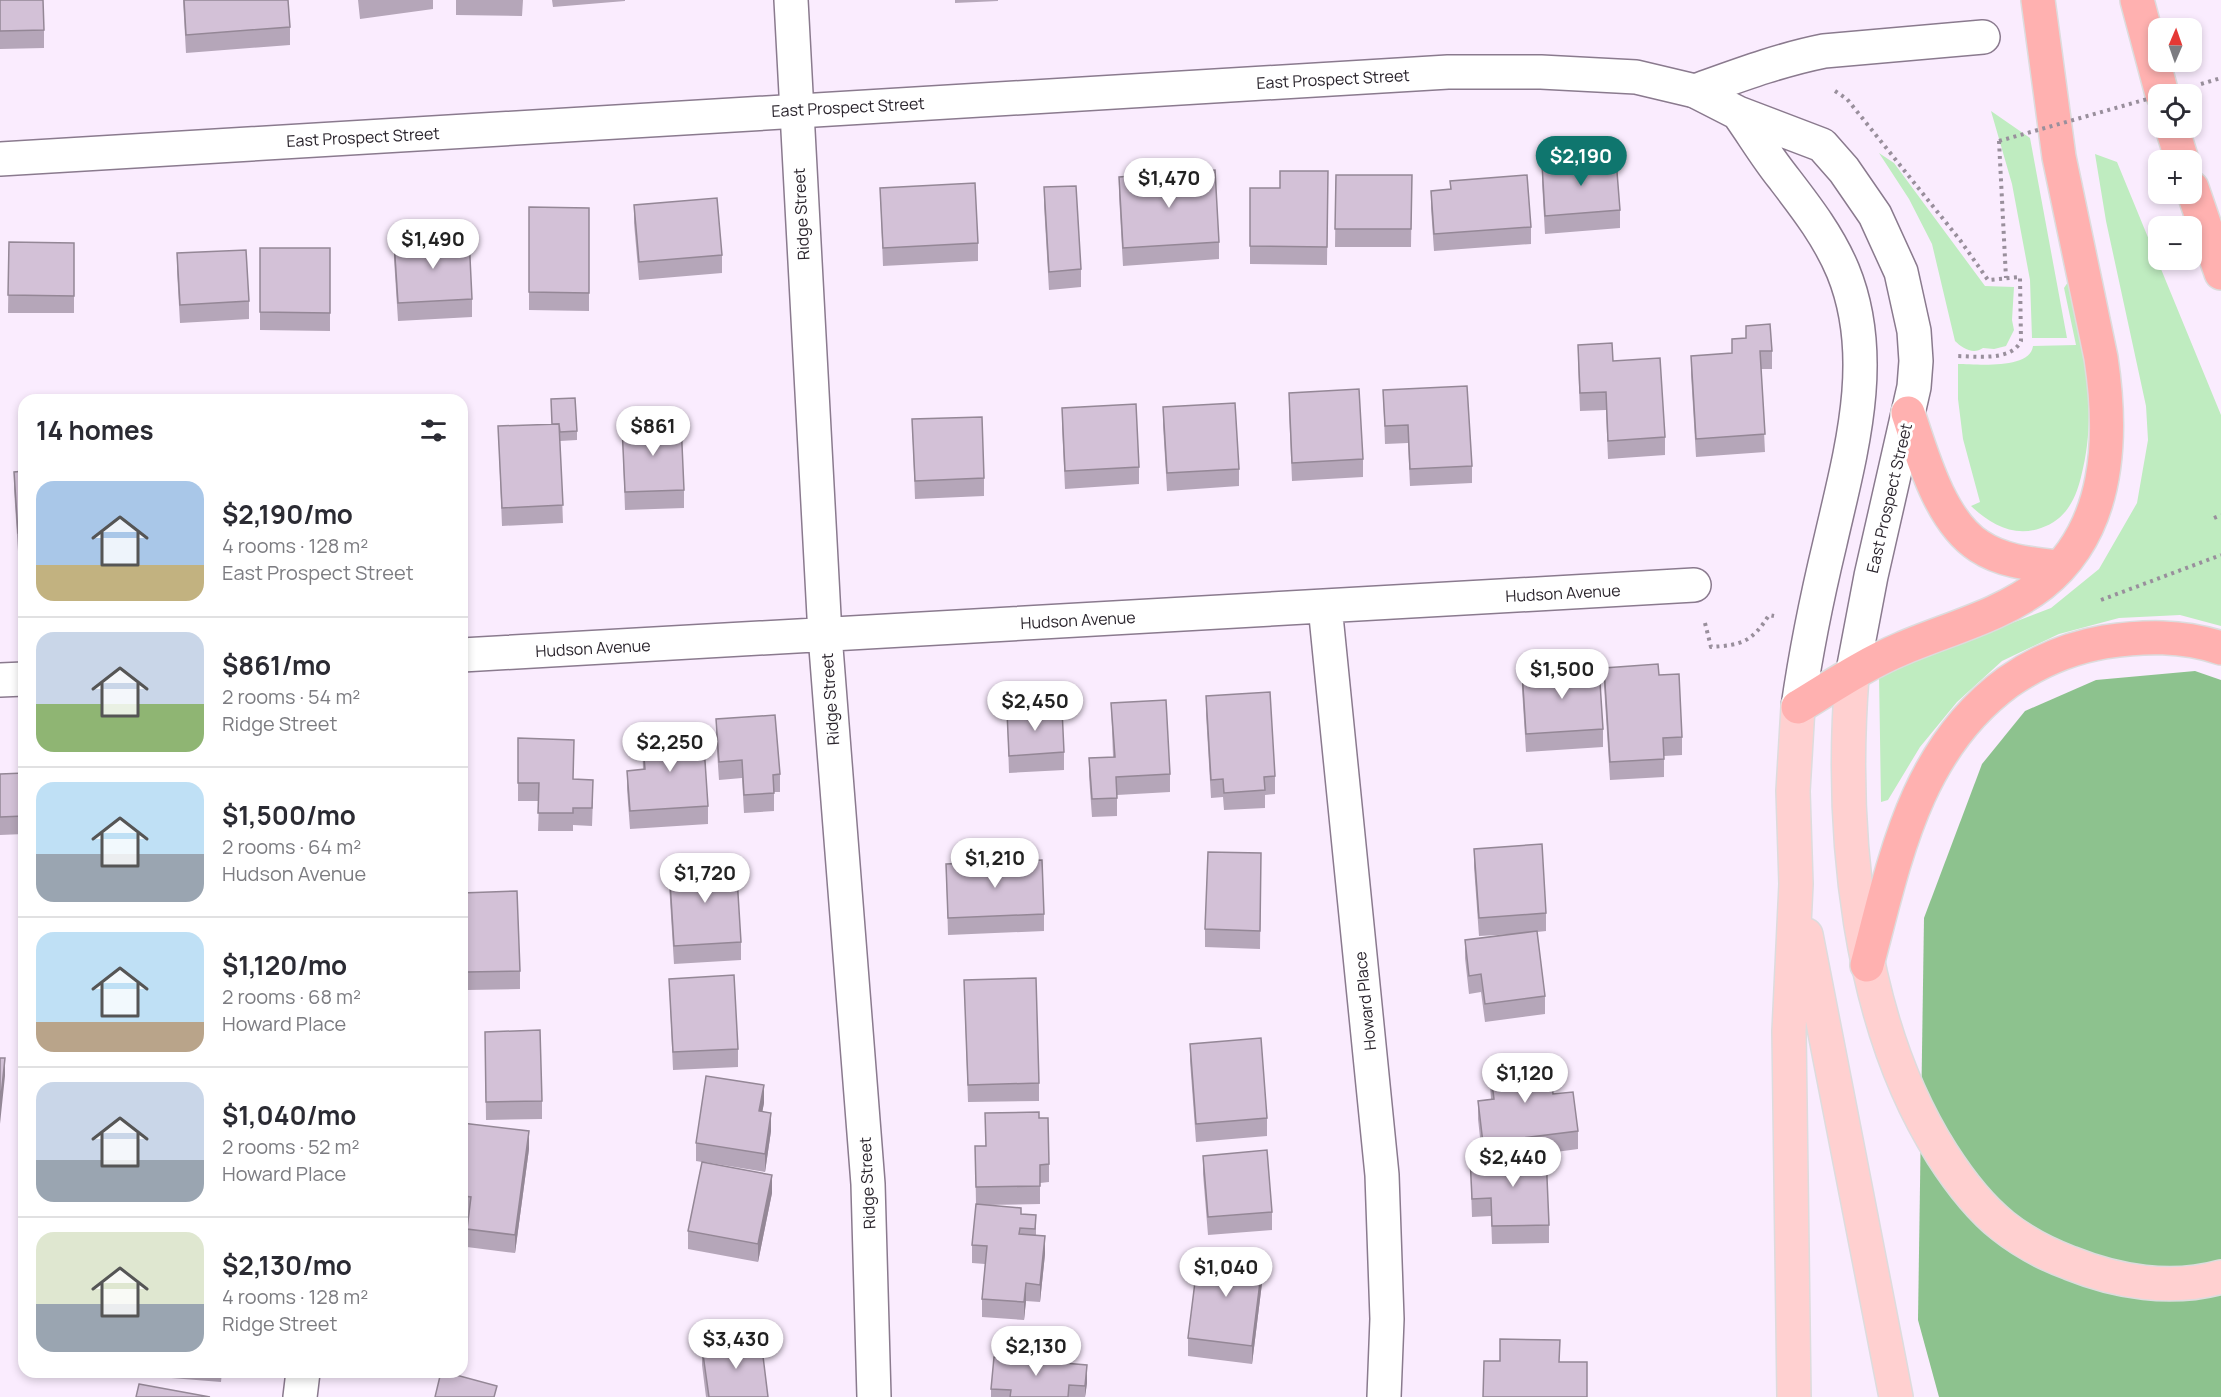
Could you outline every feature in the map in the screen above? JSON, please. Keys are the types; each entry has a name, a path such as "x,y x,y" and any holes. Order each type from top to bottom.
{"highway":[{"path":"1798,707 1876,660 2000,609 2042,584 2073,549 2088,524 2098,500 2104,474 2108,416 2102,358 2059,157 2038,0"},
{"path":"2137,0 2157,84"},
{"path":"2197,204 2221,273"},
{"path":"1908,413 1937,490 1964,534 1979,546 1998,556 2016,562 2059,567"},
{"path":"1867,964 1894,862 1909,817 1927,778 1945,746 1967,719 1992,695 2020,674 2055,655 2090,645 2127,639 2165,637 2201,641 2221,648"}],"main road":[{"name":"East Prospect Street","path":"1852,676 1849,716 1850,794 1853,849 1867,964 1895,1059 1914,1104 1954,1172 2002,1225 2030,1245 2089,1271 2120,1280 2151,1284 2182,1283 2221,1277"},
{"name":"East Prospect Street","path":"1796,884 1793,791 1798,707"},
{"path":"1794,1397 1790,1031 1796,884"},
{"path":"1796,884 1896,1397"}],"street":[{"name":"Ridge Street","path":"790,0 825,635 868,1184 874,1397"},
{"path":"1695,91 1786,59 1824,51 1983,37"},
{"name":"East Prospect Street","path":"0,159 1448,72 1608,74 1636,77 1695,91 1738,113 1821,145 1844,170 1875,215 1901,272 1913,322 1916,362 1914,387 1871,576 1852,676"},
{"name":"East Prospect Street","path":"1738,113 1782,176 1802,200 1830,245 1843,272 1858,331 1859,390 1855,429 1812,623 1798,707"},
{"name":"Hudson Avenue","path":"468,655 1694,585"},
{"name":"Howard Place","path":"1325,606 1382,1175 1387,1319 1384,1397"},
{"path":"0,680 18,679"},
{"path":"300,1397 302,1378"}],"path":[{"path":"1786,59 1847,99 1960,240 1988,280 2020,277 2021,341 2018,347 2011,353 1998,355 1948,357"},
{"path":"2006,278 1999,141 2148,98"},
{"path":"2214,518 2221,515"},
{"path":"1694,585 1711,647 1734,646 1757,634 1769,615 1812,623"}],"green space":[{"path":"1991,111 2030,138 2067,338 2032,338 2030,280 2012,184"},
{"path":"1879,153 1894,163 1985,286 2014,287 2012,320 2014,330 2006,346 1972,351 1955,341 1932,244 1909,199"},
{"path":"2095,154 2117,162 2148,237 2148,270 2161,270 2221,415 2221,626 2180,615 2119,618 2059,634 2002,661 1957,702 1920,747 1888,800 1881,802 1879,674 2051,608 2099,569 2137,503 2148,440 2146,406 2106,221"},
{"path":"2068,282 2087,379 2089,427 2081,477 2072,502 2057,520 2031,531 2003,528 1994,524 1971,506 1980,502 1963,439 1958,399 1958,364 2001,364 2023,359 2030,354 2033,346 2076,345 2064,288"},
{"path":"2195,671 2221,680 2221,1397 1939,1397 1918,1320 1924,918 1982,764 2025,711 2096,680"}],"building":[{"path":"0,0 43,0 44,30 0,31"},
{"path":"184,0 288,0 290,27 186,35"},
{"path":"1616,159 1620,210 1545,216 1542,164"},
{"path":"1215,170 1219,242 1123,248 1119,177"},
{"path":"1280,171 1328,171 1327,247 1250,246 1250,188 1280,188"},
{"path":"1336,175 1412,175 1411,229 1335,229"},
{"path":"1527,175 1531,227 1434,234 1431,191 1451,189 1450,181"},
{"path":"975,183 978,243 883,248 880,188"},
{"path":"1076,186 1081,269 1049,272 1044,187"},
{"path":"717,198 722,255 639,262 634,205"},
{"path":"529,207 589,208 589,293 529,292"},
{"path":"469,237 472,299 398,303 394,241"},
{"path":"9,242 74,243 74,296 8,295"},
{"path":"260,248 330,248 330,313 260,312"},
{"path":"246,250 249,301 180,305 177,253"},
{"path":"1770,324 1772,351 1760,351 1765,434 1696,439 1691,356 1732,353 1732,339 1746,338 1746,326"},
{"path":"1612,343 1613,361 1660,358 1665,437 1608,441 1606,392 1580,393 1578,345"},
{"path":"1467,386 1472,466 1410,469 1408,425 1385,426 1383,390"},
{"path":"1359,389 1363,459 1292,463 1289,393"},
{"path":"575,398 577,431 560,432 559,424 552,424 551,399"},
{"path":"1235,403 1239,469 1167,473 1163,407"},
{"path":"1136,404 1139,467 1065,471 1062,408"},
{"path":"982,417 984,478 915,481 912,419"},
{"path":"681,422 684,490 625,492 622,426"},
{"path":"559,424 563,505 502,508 498,426"},
{"path":"14,472 18,472 18,533"},
{"path":"1658,664 1659,675 1679,674 1682,737 1663,738 1664,759 1610,762 1604,668"},
{"path":"1599,667 1603,729 1526,734 1522,671"},
{"path":"1270,692 1275,776 1264,777 1265,790 1224,793 1223,779 1211,780 1206,696"},
{"path":"1166,700 1170,774 1116,777 1117,798 1092,799 1089,758 1115,757 1111,703"},
{"path":"1062,709 1064,752 1009,756 1007,712"},
{"path":"775,715 780,774 773,775 774,793 744,795 742,760 719,762 716,719"},
{"path":"703,731 708,806 630,811 627,771 645,769 642,735"},
{"path":"518,738 574,740 573,779 593,780 592,808 573,808 573,813 538,813 539,783 518,783"},
{"path":"18,773 18,816 0,817 0,774"},
{"path":"1542,844 1546,913 1479,918 1474,849"},
{"path":"1208,852 1261,853 1260,931 1205,929"},
{"path":"1042,860 1044,914 948,918 946,864"},
{"path":"736,861 741,942 674,946 669,866"},
{"path":"517,891 520,971 468,972 468,893"},
{"path":"1537,931 1545,996 1485,1004 1481,974 1469,976 1465,940"},
{"path":"734,975 738,1049 673,1052 669,979"},
{"path":"1036,978 1039,1083 968,1085 964,980"},
{"path":"540,1030 542,1101 486,1102 485,1032"},
{"path":"1261,1038 1267,1118 1196,1124 1190,1044"},
{"path":"0,1058 5,1058 0,1106"},
{"path":"1549,1059 1553,1094 1573,1092 1578,1131 1483,1143 1478,1101 1494,1099 1490,1067"},
{"path":"706,1076 764,1085 759,1111 771,1113 765,1154 696,1143"},
{"path":"1039,1112 1039,1118 1048,1118 1049,1164 1040,1165 1040,1186 976,1187 975,1146 986,1146 985,1113"},
{"path":"468,1124 529,1131 515,1235 468,1229 471,1197 468,1197"},
{"path":"1267,1150 1272,1212 1208,1217 1203,1156"},
{"path":"1546,1154 1549,1225 1492,1226 1491,1198 1472,1199 1470,1156"},
{"path":"702,1162 772,1175 758,1244 688,1231"},
{"path":"976,1204 1021,1208 1021,1214 1036,1215 1035,1229 1020,1228 1019,1234 1045,1236 1040,1285 1026,1283 1024,1302 982,1299 987,1246 972,1245"},
{"path":"1199,1250 1263,1258 1252,1346 1188,1338"},
{"path":"1500,1339 1560,1340 1559,1362 1587,1362 1587,1397 1483,1397 1484,1361 1500,1361"},
{"path":"761,1340 768,1397 709,1397 702,1347"},
{"path":"994,1357 1087,1365 1085,1386 1069,1385 1068,1397 1010,1397 1011,1390 991,1389"},
{"path":"440,1378 467,1378 497,1386 494,1397 435,1397"},
{"path":"139,1384 210,1397 136,1397"}]}
